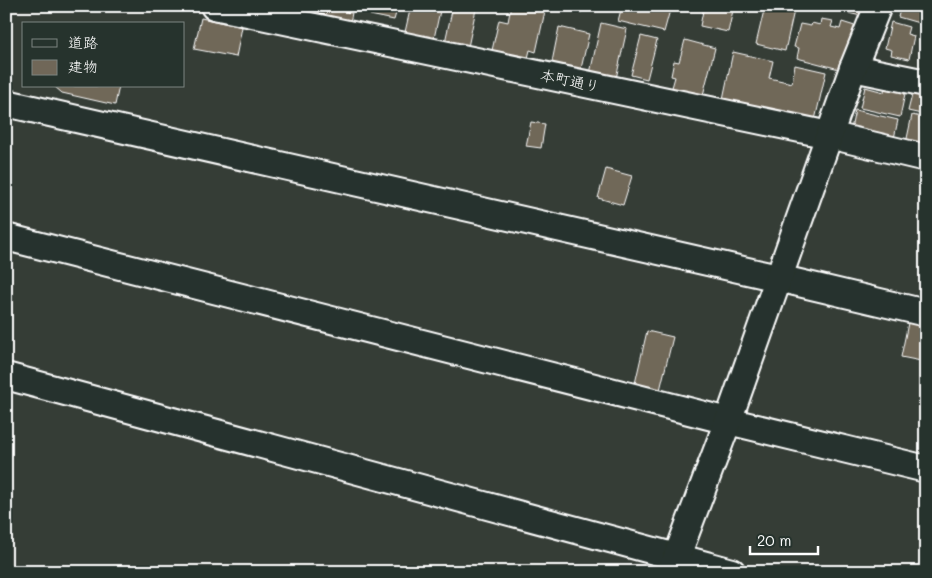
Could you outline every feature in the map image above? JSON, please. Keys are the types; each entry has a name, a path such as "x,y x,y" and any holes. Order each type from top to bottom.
{"street":[{"name":"本町通り","path":"214,6 829,135 926,158"},
{"path":"673,564 728,422 853,68 878,6"},
{"path":"853,68 926,83"},
{"path":"6,102 926,313"},
{"path":"6,237 728,422 926,470"},
{"path":"6,376 673,564 732,572"}],"building":[{"path":"316,6 348,6 347,12 352,13 349,27 313,20"},
{"path":"372,6 398,6 394,20 370,15"},
{"path":"413,6 441,6 433,43 403,41 410,10 412,10"},
{"path":"453,6 465,6 476,9 468,47 445,42"},
{"path":"511,6 524,6 545,11 536,52 530,50 527,62 490,59 499,20 508,22"},
{"path":"552,6 583,6 581,13"},
{"path":"622,6 654,6 670,10 664,32 618,21"},
{"path":"704,6 734,6 728,32 700,26"},
{"path":"765,6 795,6 785,51 756,44"},
{"path":"832,6 867,6 865,17 832,9"},
{"path":"901,6 926,6 926,25 898,17"},
{"path":"201,18 242,27 236,57 194,49"},
{"path":"821,19 833,21 831,27 840,29 842,22 858,27 847,71 797,58 799,48 794,47 800,24 811,26 812,23 820,25"},
{"path":"891,22 909,27 907,34 914,36 909,59 891,55 892,50 885,48"},
{"path":"601,23 627,29 615,83 589,78"},
{"path":"559,27 589,34 580,73 551,67"},
{"path":"641,36 657,40 647,79 631,75"},
{"path":"685,40 715,48 702,99 671,91 675,77 671,76 674,61 679,62"},
{"path":"733,52 773,61 769,78 792,83 795,65 826,72 815,120 723,99"},
{"path":"885,84 906,89 900,117 860,108 865,87 884,92"},
{"path":"914,87 926,90 926,115 908,111"},
{"path":"56,88 119,88 115,105 62,93"},
{"path":"855,110 898,120 893,143 850,134"},
{"path":"912,115 926,118 926,147 906,143"},
{"path":"531,122 545,124 541,148 526,146"},
{"path":"606,169 632,176 623,205 598,198"},
{"path":"908,323 926,327 926,362 901,357"},
{"path":"647,331 673,337 659,394 634,388"}]}
